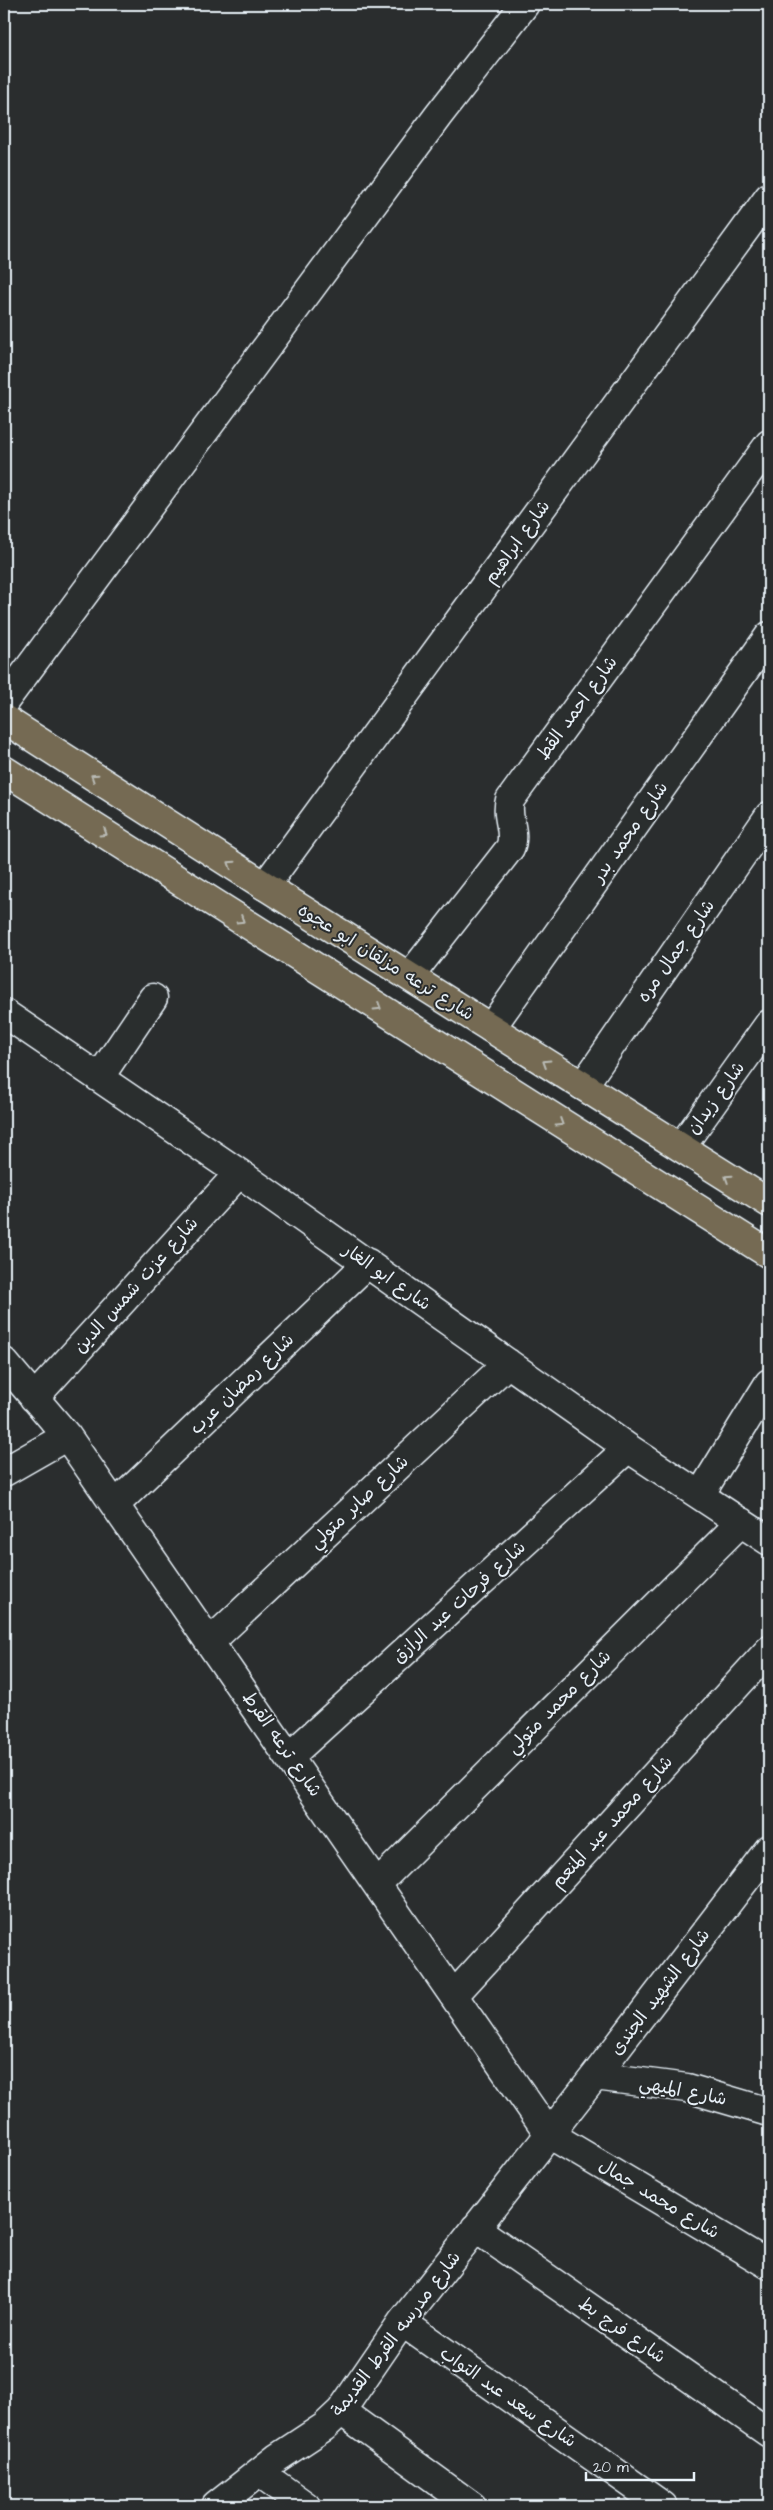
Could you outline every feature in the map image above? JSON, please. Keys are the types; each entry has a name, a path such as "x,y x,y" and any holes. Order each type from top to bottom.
{"main road":[{"name":"شارع ترعه مزلقان ابو عجوه","path":"4,719 265,886 769,1203"},
{"path":"4,770 769,1254"}],"street":[{"path":"4,702 438,116 525,4"},
{"name":"شارع ابراهيم","path":"265,886 769,197"},
{"name":"شارع احمد القط","path":"410,976 510,848 513,835 508,819 510,800 769,444"},
{"name":"شارع محمد بدر","path":"491,1028 769,636"},
{"name":"شارع جمال مره","path":"583,1086 769,816"},
{"path":"99,1078 153,998"},
{"name":"شارع ابو الغار","path":"4,1013 239,1173 628,1448 769,1541"},
{"name":"شارع زيدان","path":"681,1148 769,1024"},
{"name":"شارع عزت شمس الدين","path":"34,1398 239,1173"},
{"name":"شارع رمضان عرب","path":"115,1505 368,1263"},
{"name":"شارع ترعه القرط","path":"4,1362 67,1436 455,1994 549,2134"},
{"name":"شارع صابر متولي","path":"210,1642 508,1363"},
{"path":"700,1495 769,1383"},
{"path":"4,1472 67,1436"},
{"name":"شارع فرحات عبد الرازق","path":"290,1756 628,1448"},
{"name":"شارع محمد متولي","path":"378,1883 741,1522"},
{"name":"شارع محمد عبد المنعم","path":"455,1994 769,1650"},
{"name":"شارع الشهيد الجندى","path":"549,2134 769,1849"},
{"name":"شارع الميهي","path":"595,2076 686,2088 769,2112"},
{"name":"شارع مدرسه القرط القديمة","path":"216,2506 324,2427 341,2411 402,2322 549,2134"},
{"name":"شارع محمد جمال","path":"549,2134 769,2265"},
{"name":"شارع فرج بط","path":"475,2228 769,2433"},
{"name":"شارع سعد عبد التواب","path":"402,2322 663,2506"},
{"path":"341,2411 472,2506"},
{"path":"260,2472 306,2506"}]}
